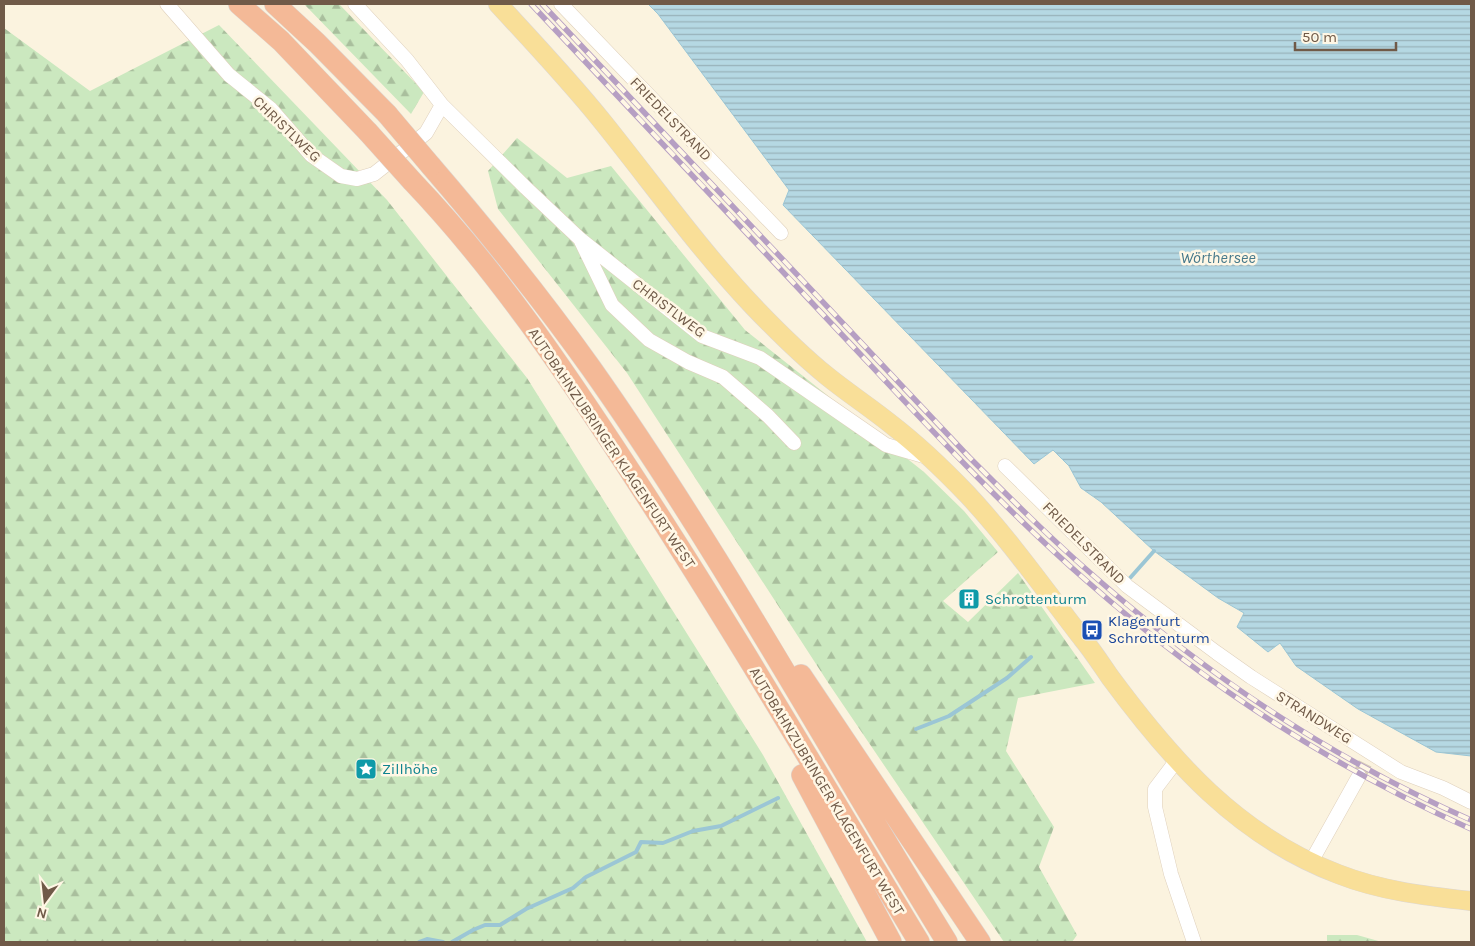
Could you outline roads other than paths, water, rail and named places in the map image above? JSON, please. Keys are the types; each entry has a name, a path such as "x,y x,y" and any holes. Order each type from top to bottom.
{"highway":[{"name":"AUTOBAHNZUBRINGER KLAGENFURT WEST","path":"239,4 281,41 368,132 428,198 502,287 580,395 678,545 919,942"},
{"name":"AUTOBAHNZUBRINGER KLAGENFURT WEST","path":"275,4 388,114 484,228 553,315 650,456 727,577 947,942"},
{"path":"761,633 799,672 980,942"},
{"path":"776,707 798,768 891,942"}],"main road":[{"path":"498,4 601,119 659,196 715,264 753,306 824,374 896,428 930,458 968,496 1007,542 1111,678 1177,760 1201,786 1236,817 1279,846 1337,874 1408,893 1471,901"}],"street":[{"name":"CHRISTLWEG","path":"167,4 229,75 271,109 311,155 341,176 357,179 374,174 426,133 442,105"},
{"name":"CHRISTLWEG","path":"356,4 406,60 442,105 526,188 580,238 702,336 760,358 886,445 930,458"},
{"name":"FRIEDELSTRAND","path":"561,4 781,233"},
{"path":"580,238 612,305 649,340 688,362 723,377 768,416 794,443"},
{"name":"FRIEDELSTRAND","path":"1005,466 1127,586 1167,616"},
{"name":"STRANDWEG","path":"1167,616 1250,676 1401,772 1471,802"},
{"path":"1177,760 1155,789 1154,802 1171,874 1194,942"},
{"path":"1311,862 1359,776"}],"water":[{"name":"Wörthersee","path":"648,4 1471,4 1471,756 1436,752 1358,709 1296,666 1280,643 1268,652 1237,627 1244,613 1218,598 1154,551 1101,502 1081,488 1069,466 1053,450 1034,464 783,205 789,190 658,14"}],"waterway":[{"path":"1130,578 1154,551"},
{"path":"916,729 949,716 1007,678 1031,657"},
{"path":"452,942 485,925 500,925 526,909 573,888 586,877 636,852 641,842 663,843 693,831 721,826 778,798"},
{"path":"419,942 427,939 443,942"}],"tunnel":[{"path":"1359,776 1370,753"}],"railway":[{"path":"531,4 956,456 1089,583 1177,655 1271,720 1369,778 1419,805 1471,829"},
{"path":"542,4 969,457 1015,503 1095,577 1182,648 1274,713 1321,743 1370,770 1471,820"}],"place":[{"name":"Schrottenturm","path":"969,599"},
{"name":"Klagenfurt Schrottenturm","path":"1092,630"},
{"name":"Zillhöhe","path":"366,769"}]}
